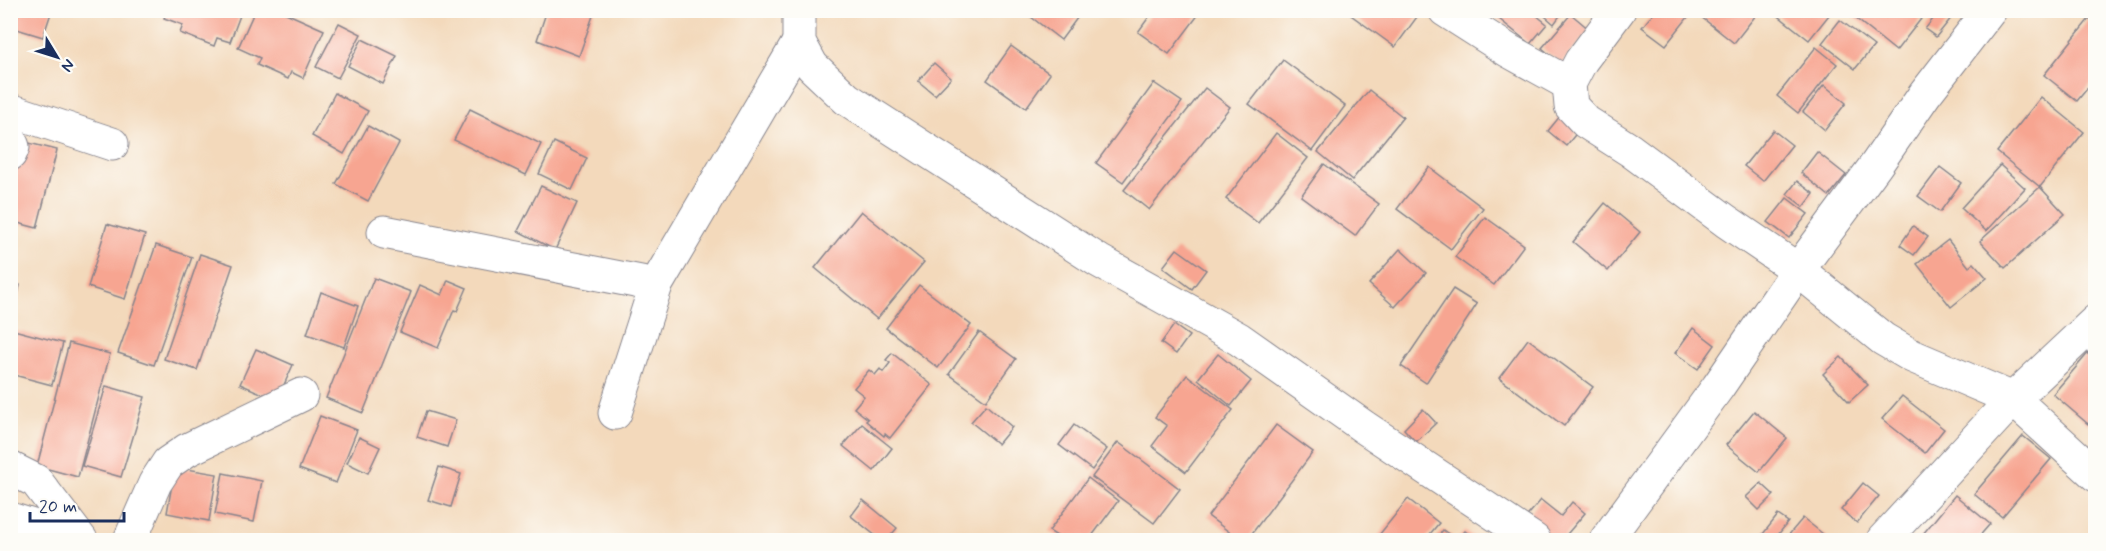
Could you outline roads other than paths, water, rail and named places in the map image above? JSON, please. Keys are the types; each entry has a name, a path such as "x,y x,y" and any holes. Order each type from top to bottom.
{"street":[{"path":"1445,10 1509,51 1569,84"},
{"path":"1619,10 1581,61 1569,84 1571,106 1586,122 1630,150 1726,221 1798,270 1882,339 1912,356 2013,399 2096,475"},
{"path":"1606,540 1718,387 1798,270 1876,165 1925,94 1990,10"},
{"path":"615,413 656,285 799,26"},
{"path":"799,26 812,66 847,99 1099,261 1239,339 1364,427 1534,540"},
{"path":"10,110 112,144"},
{"path":"10,139 13,147 10,154"},
{"path":"384,232 656,285"},
{"path":"1883,540 2013,399 2096,321"},
{"path":"130,540 155,483 168,463 187,450 301,395"},
{"path":"10,468 36,481 79,540"},
{"path":"10,519 79,540"}]}
